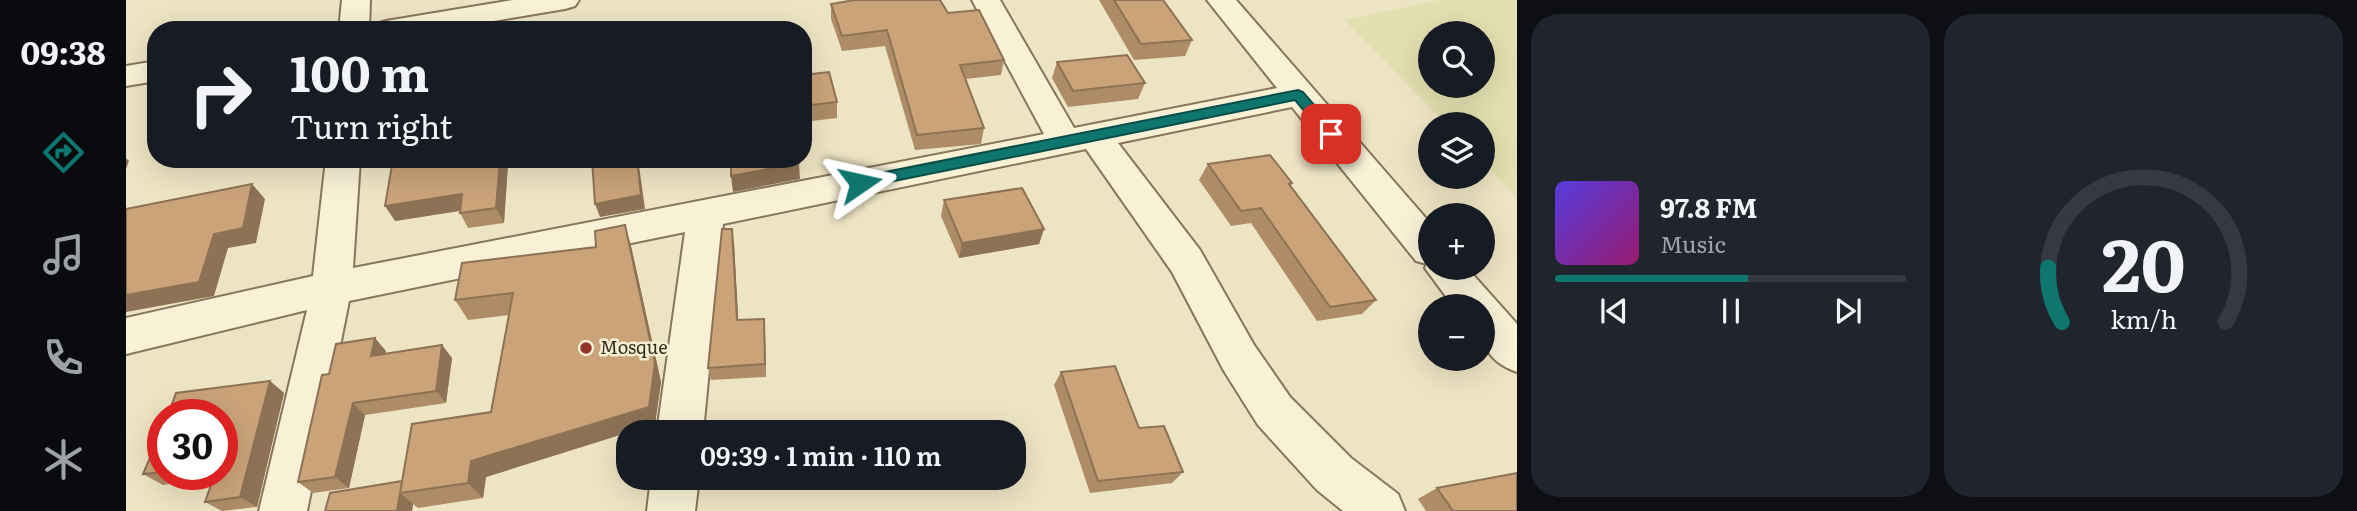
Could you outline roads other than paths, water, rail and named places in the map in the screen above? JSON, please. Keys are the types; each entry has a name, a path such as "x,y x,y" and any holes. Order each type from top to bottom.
{"street":[{"path":"355,21 356,0"},
{"path":"440,21 565,0"},
{"path":"986,0 1080,139 1186,261 1239,358 1274,411 1334,474 1381,511"},
{"path":"1221,0 1418,236"},
{"path":"126,76 147,72"},
{"path":"126,336 332,288 1298,95"},
{"path":"283,511 332,288 342,168"},
{"path":"681,420 706,213"},
{"path":"1454,280 1467,294"},
{"path":"1495,328 1517,354"},
{"path":"671,511 674,490"}],"place":[{"name":"Mosque","path":"586,348"}]}
